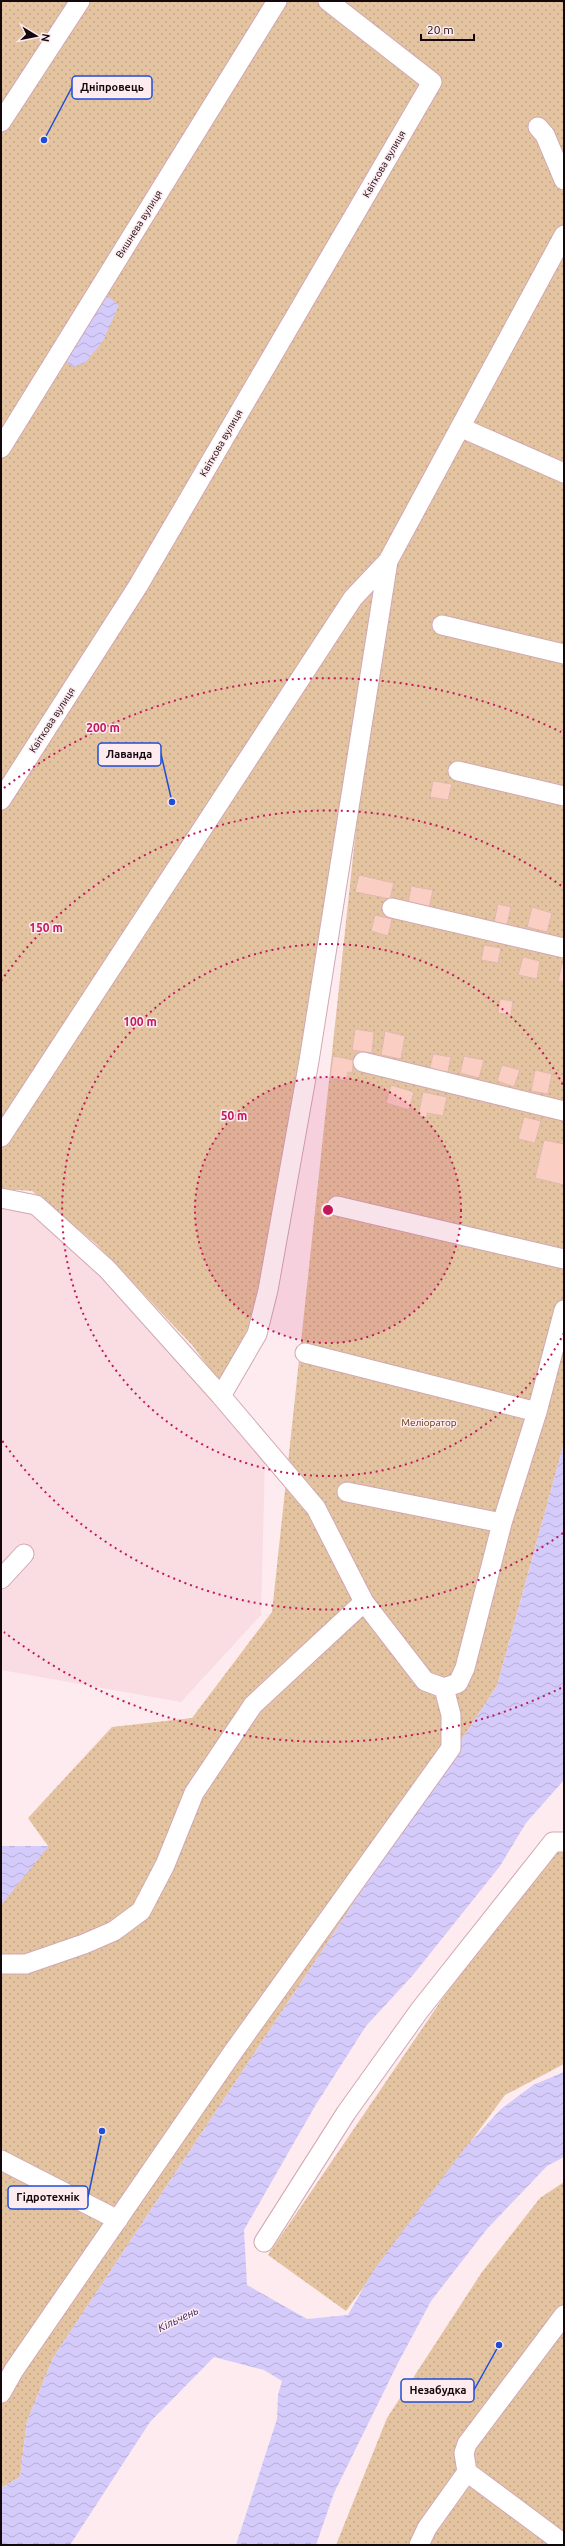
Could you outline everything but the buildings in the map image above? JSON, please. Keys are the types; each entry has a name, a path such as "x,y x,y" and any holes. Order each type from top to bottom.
{"street":[{"path":"1,122 80,1"},
{"name":"Вишнева вулиця","path":"1,448 277,1"},
{"name":"Квіткова вулиця","path":"1,800 138,586 432,82 328,1"},
{"path":"538,127 545,135 564,180"},
{"path":"1,1137 353,598 388,561 462,428 564,235"},
{"path":"462,428 564,473"},
{"path":"221,1396 257,1334 268,1290 309,1061 388,561"},
{"path":"442,625 564,654"},
{"path":"458,771 564,796"},
{"path":"392,908 564,948"},
{"path":"364,1062 564,1111"},
{"path":"1,1198 36,1205 107,1269 221,1396 316,1508 364,1602 425,1681 444,1688 458,1683 465,1668 502,1523 537,1412 564,1310"},
{"path":"337,1206 564,1259"},
{"path":"305,1353 537,1412"},
{"path":"347,1492 502,1523"},
{"path":"1,1579 24,1554"},
{"path":"1,1964 26,1964 84,1944 114,1930 141,1910 165,1865 194,1793 253,1705 364,1602"},
{"path":"1,2393 8,2367 118,2220 233,2052 451,1748 451,1715 444,1688"},
{"path":"264,2242 346,2113 419,2011 553,1842 564,1842"},
{"path":"1,2160 118,2220"},
{"path":"564,2315 467,2444 464,2453 467,2472 564,2544"},
{"path":"419,2545 427,2528 467,2472"}],"shaded area":[{"path":"1,1206 28,1212 104,1278 265,1459 261,1615 181,1702 1,1670"}],"green space":[{"name":"Меліоратор","path":"1,1 564,1 564,1443 497,1686 53,2358 27,2421 20,2477 1,2488 1,1905 48,1846 28,1818 112,1727 192,1718 272,1612 386,549 256,1314 219,1381 192,1345 96,1244 32,1191 1,1189"},
{"path":"561,1848 564,1848 564,2064 505,2095 346,2311 268,2255 447,1992"},
{"path":"564,2182 564,2545 336,2545 387,2418 482,2272 540,2198"}],"water":[{"path":"104,293 119,305 103,341 85,363 73,367 67,362 70,352"},
{"name":"Кільчень","path":"564,1443 564,1780 526,1823 500,1866 413,1975 366,2026 315,2106 244,2230 247,2285 307,2319 348,2315 373,2271 464,2149 501,2109 533,2085 564,2072 564,2157 547,2166 487,2229 431,2301 398,2363 334,2493 316,2545 236,2545 277,2419 278,2395 282,2381 264,2370 214,2357 150,2422 70,2545 1,2545 1,2488 20,2477 27,2421 53,2358 497,1686"},
{"path":"1,1846 49,1846 1,1905"}],"place":[{"name":"Дніпровець","path":"44,140"},
{"name":"Лаванда","path":"172,802"},
{"name":"Гідротехнік","path":"102,2131"},
{"name":"Незабудка","path":"499,2345"}]}
